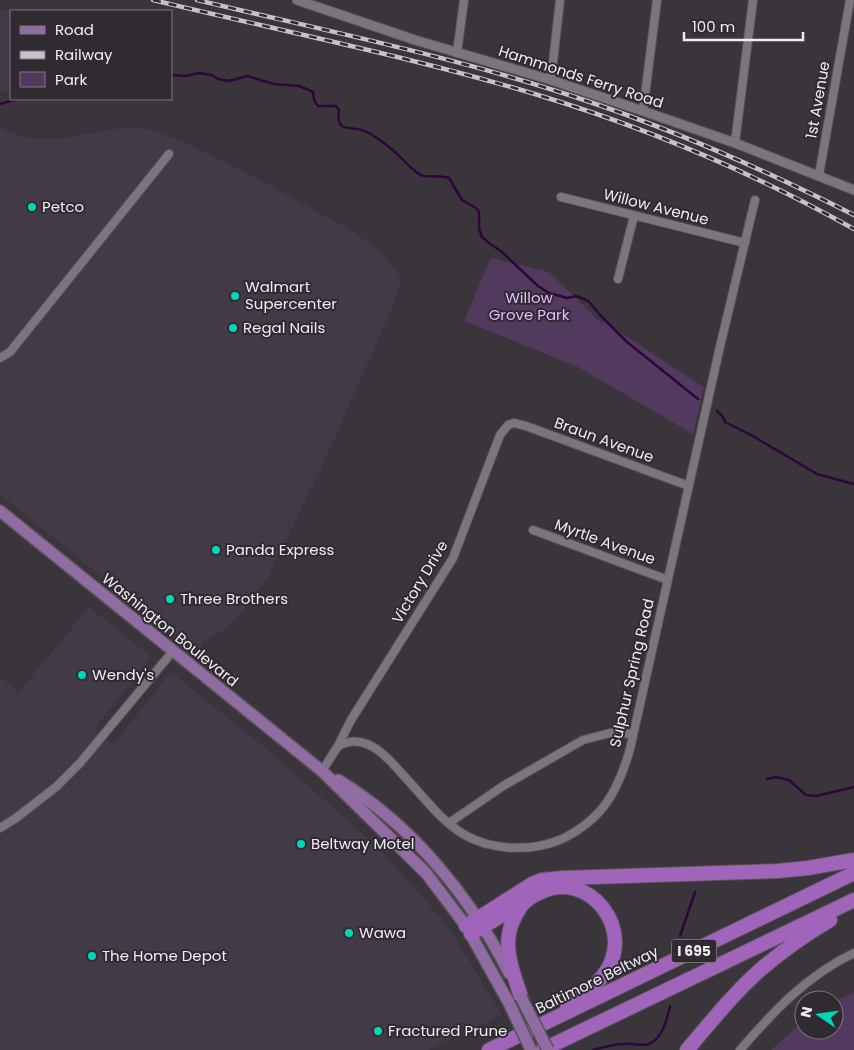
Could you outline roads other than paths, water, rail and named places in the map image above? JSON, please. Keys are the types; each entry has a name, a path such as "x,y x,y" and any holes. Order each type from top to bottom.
{"highway":[{"path":"474,926 518,891 542,880 778,871 854,860"},
{"name":"Baltimore Beltway","path":"489,1050 854,873"},
{"path":"474,926 525,902 544,890 556,887 579,890 593,898 606,911 614,929 615,940 612,959 603,976 594,986 535,1028"},
{"name":"I 695","path":"542,1050 854,900"},
{"path":"515,1000 508,938 512,922 525,902"},
{"path":"687,1050 738,991 760,970 785,949 854,905"}],"main road":[{"name":"Washington Boulevard","path":"0,511 322,771 376,806 409,835 436,864 474,926 498,952 532,1050"},
{"name":"Washington Boulevard","path":"515,1000 548,1050"}],"street":[{"name":"Hammonds Ferry Road","path":"297,0 317,3 457,53 551,80 643,111 735,143 854,190"},
{"path":"457,53 464,0"},
{"path":"551,80 560,0"},
{"path":"643,111 658,0"},
{"path":"735,143 753,0"},
{"name":"1st Avenue","path":"819,175 850,0"},
{"path":"0,358 10,352 17,344 169,154"},
{"name":"Willow Avenue","path":"561,198 745,243"},
{"name":"Sulphur Spring Road","path":"338,746 349,741 369,744 380,752 449,823 478,841 506,847 522,848 554,842 573,833 597,815 607,803 623,774 633,734 755,200"},
{"path":"618,279 634,216"},
{"name":"Braun Avenue","path":"508,425 514,423 526,426 689,486"},
{"name":"Victory Drive","path":"338,746 351,720 453,558 500,435 508,425"},
{"name":"Myrtle Avenue","path":"533,530 668,580"},
{"path":"0,828 56,787 80,763 173,651"},
{"path":"449,823 503,786 583,740 610,733 633,734"},
{"path":"322,771 338,746"},
{"path":"740,1050 786,999 814,977 854,953"}],"waterway":[{"path":"172,75 185,76 199,73 229,81 247,76 274,84 299,86 313,92 314,100 318,106 336,106 339,110 340,124 343,127 363,130 382,141 420,175 449,178 462,200 476,208 479,212 479,229 482,237 502,252 538,286 549,293 567,298 577,296 588,301 627,342 698,399"},
{"path":"0,104 14,100"},
{"path":"717,411 725,422 817,474 854,484"},
{"path":"767,779 776,777 789,780 806,795 816,796 854,787"},
{"path":"680,936 695,892"},
{"path":"593,1050 616,1045 649,1044 662,1031 670,1006"}],"railway":[{"path":"153,0 443,68 579,108 699,153 778,189 854,229"},
{"path":"197,0 442,58 587,101 722,153 854,215"}],"place":[{"name":"Petco","path":"32,207"},
{"name":"Walmart Supercenter","path":"235,296"},
{"name":"Regal Nails","path":"233,328"},
{"name":"Panda Express","path":"216,550"},
{"name":"Three Brothers","path":"170,599"},
{"name":"Wendy's","path":"82,675"},
{"name":"Beltway Motel","path":"301,844"},
{"name":"Wawa","path":"349,933"},
{"name":"The Home Depot","path":"92,956"},
{"name":"Fractured Prune","path":"378,1031"}],"park label":[{"name":"Willow Grove Park","path":"529,306"}]}
